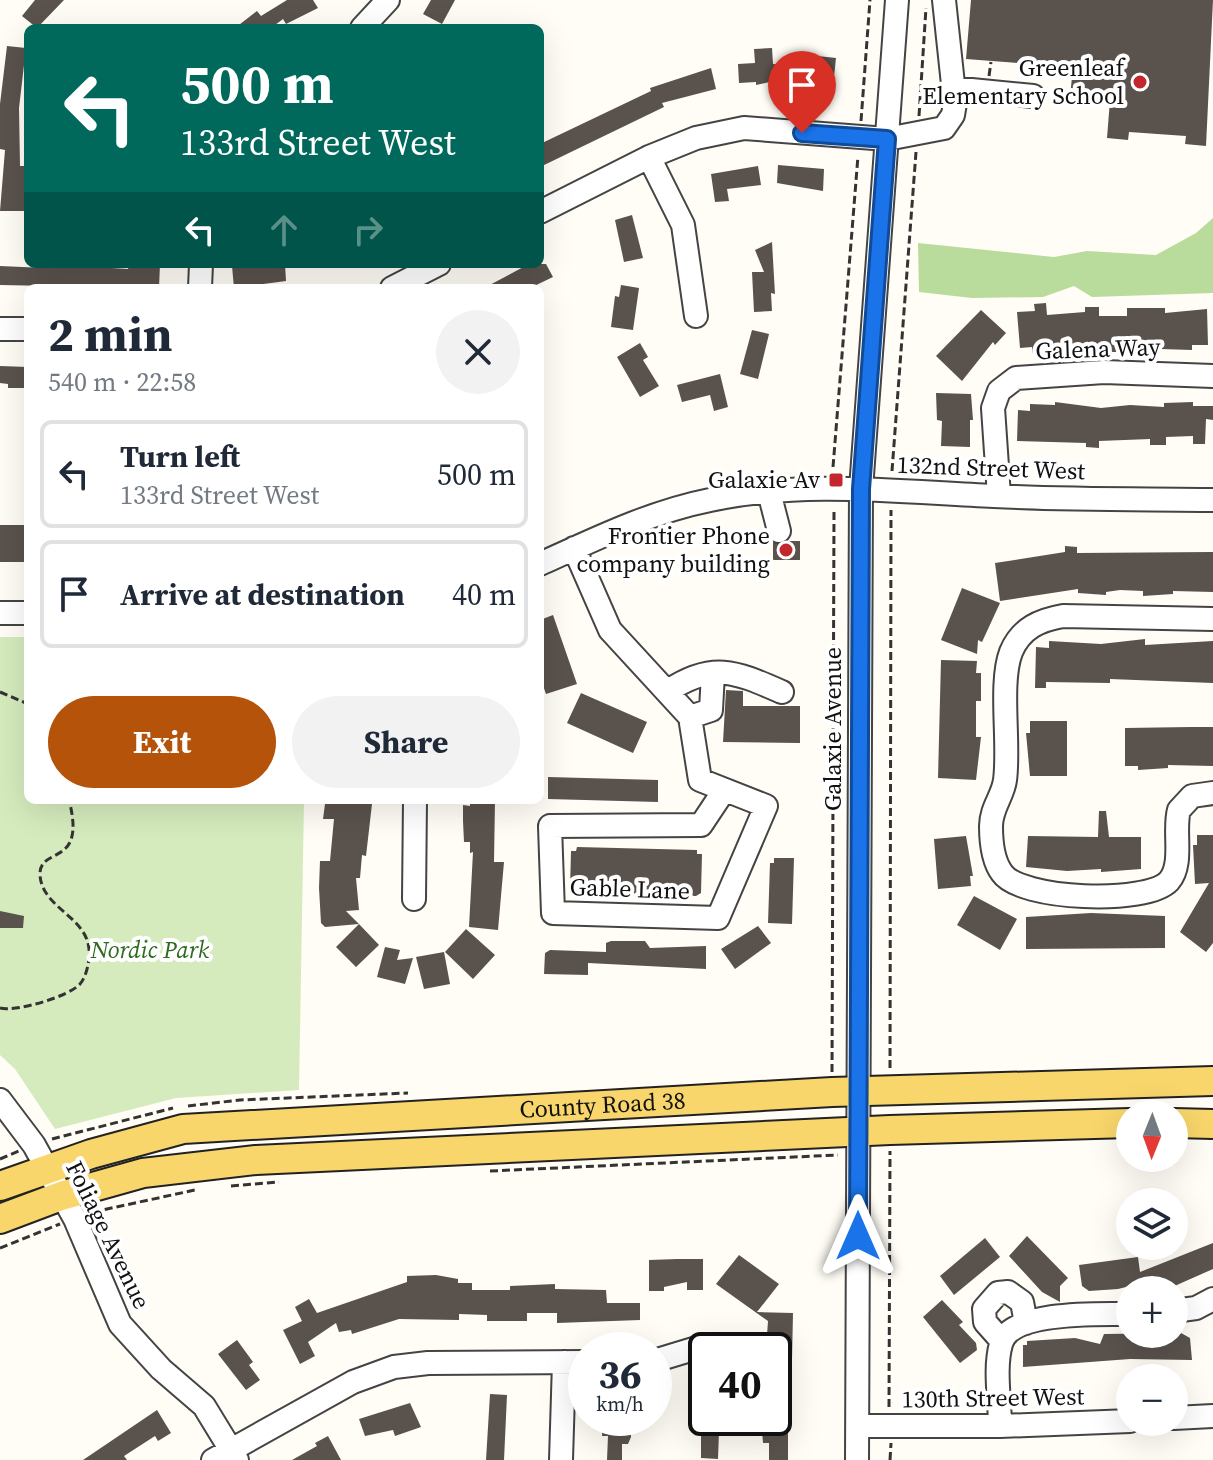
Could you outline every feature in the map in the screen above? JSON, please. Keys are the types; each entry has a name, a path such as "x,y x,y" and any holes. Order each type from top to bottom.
{"main road":[{"name":"County Road 38","path":"0,1186 47,1168 183,1129 858,1092 1213,1081"},
{"path":"0,1219 68,1208 143,1173 256,1160 858,1132 1116,1123"},
{"path":"1188,1123 1213,1124"}],"street":[{"path":"366,24 388,0"},
{"name":"Galaxie Avenue","path":"857,1460 861,489 897,0"},
{"path":"544,210 649,157 696,138 744,128 887,139 944,128 953,115 944,0"},
{"path":"951,88 1033,96"},
{"path":"649,157 683,225 696,316"},
{"path":"400,284 431,268"},
{"path":"0,329 24,329"},
{"name":"Galena Way","path":"999,496 993,408 999,391 1016,378 1104,372 1213,376"},
{"name":"132nd Street West","path":"544,562 643,518 711,499 769,492 861,489 999,496 1213,500"},
{"path":"769,492 779,531"},
{"path":"574,548 610,630 690,717 700,780 723,792"},
{"path":"0,613 24,613"},
{"path":"1213,619 1063,616 1047,618 1024,632 1008,664 1005,784 991,819 996,862 1009,881 1029,891 1118,896 1155,891 1166,884 1175,867 1179,810 1192,796 1213,793"},
{"path":"668,691 694,674 713,673 742,674 782,692"},
{"path":"690,717 711,710 713,673"},
{"name":"Gable Lane","path":"723,792 766,806 718,918 553,913 550,826 701,825 723,792"},
{"path":"414,899 415,804"},
{"name":"Foliage Avenue","path":"0,1100 47,1168 120,1324 161,1369 204,1406 227,1457"},
{"path":"1000,1426 1001,1340 985,1322 984,1309 998,1293 1008,1292 1022,1302 1026,1323"},
{"path":"1188,1309 1213,1299"},
{"path":"1001,1340 1026,1323 1055,1317 1116,1315"},
{"path":"227,1457 353,1382 394,1367 428,1363 568,1362"},
{"path":"561,1460 568,1411"},
{"path":"1188,1417 1213,1416"},
{"name":"130th Street West","path":"858,1426 1000,1426 1116,1422"}],"path":[{"path":"833,467 870,0"},
{"path":"892,475 926,0"},
{"path":"890,1060 891,510"},
{"path":"832,1075 834,512"},
{"path":"0,692 24,702"},
{"path":"0,1008 50,1000 80,984 85,975 90,948 85,937 44,892 40,876 41,867 48,859 66,850 72,842 75,832 70,804"},
{"path":"890,1147 890,1460"},
{"path":"482,1171 514,1173 827,1157"},
{"path":"229,1186 283,1181"},
{"path":"0,1248 68,1208 99,1210 205,1188"}],"green space":[{"path":"1213,218 1213,293 1092,297 1074,286 1043,297 972,298 919,292 918,243 1054,257 1087,251 1156,255 1196,233"},
{"name":"Nordic Park","path":"0,637 24,637 24,804 304,804 299,1090 176,1098 55,1129 15,1069 0,1055"}],"building":[{"path":"35,0 64,0 41,24 32,24 22,16"},
{"path":"287,0 313,0 318,8 286,24 283,19 276,24 240,24 257,11 261,16"},
{"path":"431,0 455,0 442,24 423,14"},
{"name":"Greenleaf Elementary School","path":"971,0 1213,0 1206,146 1185,144 1186,136 1129,132 1128,140 1107,138 1110,100 1070,97 1073,67 966,59"},
{"path":"7,46 24,48 19,108 24,211 0,211 5,150 0,149 0,104"},
{"path":"772,48 773,64 803,67 808,55 836,58 833,86 774,81 756,85 756,82 739,83 738,64 755,63 754,49"},
{"path":"711,68 716,89 662,103 664,107 544,165 544,142 651,91 650,88"},
{"path":"778,165 824,169 823,191 777,183"},
{"path":"758,166 761,185 727,189 729,201 715,202 711,174"},
{"path":"632,215 643,258 624,262 615,220"},
{"path":"772,242 775,294 771,293 772,311 754,312 752,272 764,272 755,250"},
{"path":"544,264 553,277 538,284 492,284 522,268 544,268"},
{"path":"0,266 160,268 159,284 0,285"},
{"path":"232,268 285,268 286,281 234,284"},
{"path":"621,285 639,288 633,330 611,327 615,296 619,297"},
{"path":"1046,303 1047,315 1085,312 1085,307 1099,307 1099,316 1127,316 1127,308 1165,308 1165,313 1207,309 1208,345 1192,345 1192,350 1129,348 1129,352 1098,352 1098,348 1033,354 1032,347 1020,348 1017,312 1035,311 1034,304"},
{"path":"981,310 1006,333 995,345 993,342 962,381 936,356"},
{"path":"752,330 769,334 758,379 740,374"},
{"path":"640,343 648,357 643,360 659,386 640,397 617,357"},
{"path":"0,366 24,367 24,388 8,388 8,384 0,383"},
{"path":"720,374 728,407 714,411 710,395 682,402 677,385"},
{"path":"936,393 971,394 973,420 970,420 970,447 941,446 942,421 937,420"},
{"path":"1055,402 1101,408 1130,405 1164,407 1164,403 1193,402 1193,406 1213,406 1213,420 1206,419 1205,444 1193,444 1193,436 1166,437 1166,445 1150,445 1150,439 1099,441 1099,448 1086,447 1086,443 1017,441 1018,410 1030,411 1030,404 1055,405"},
{"path":"0,525 24,525 24,562 0,562"},
{"name":"Frontier Phone company building","path":"800,541 800,560 773,560 773,543"},
{"path":"1065,546 1077,547 1077,553 1213,552 1213,592 1173,591 1173,594 1143,596 1143,591 1120,590 1106,592 1106,595 1078,593 1078,589 1000,601 995,563 1065,552"},
{"path":"962,588 1000,603 982,642 978,640 977,654 941,640"},
{"path":"553,615 577,684 546,694 544,688 544,618"},
{"path":"1145,639 1145,645 1213,641 1213,683 1110,679 1110,683 1046,682 1046,688 1035,688 1036,647 1049,648 1049,641 1101,644"},
{"path":"941,660 977,661 976,673 981,673 981,701 976,701 976,737 981,737 976,780 938,778"},
{"path":"726,690 743,691 743,706 800,706 800,743 723,742"},
{"path":"581,693 647,722 633,753 567,723"},
{"path":"1030,721 1067,721 1067,776 1030,776 1026,733 1030,733"},
{"path":"1213,727 1213,766 1168,765 1168,768 1138,770 1138,766 1125,766 1125,728"},
{"path":"548,777 658,780 658,802 548,799"},
{"path":"325,804 372,804 366,856 362,855 360,878 356,878 359,910 346,911 359,924 325,927 321,923 320,861 330,861 334,819 323,819"},
{"path":"495,804 494,862 504,862 498,930 469,927 473,852 470,853 470,842 464,842 463,805"},
{"path":"1099,811 1106,811 1109,837 1141,837 1141,869 1101,872 1101,869 1067,871 1026,867 1028,836 1098,837"},
{"path":"1197,835 1213,835 1213,943 1206,952 1180,932 1209,883 1195,884 1193,845 1197,845"},
{"path":"966,836 973,876 970,876 971,886 938,889 934,839"},
{"path":"577,847 697,850 697,854 702,854 701,893 696,896 575,893 575,889 570,889 571,851 576,851"},
{"path":"774,858 794,858 792,924 768,923 770,863 774,863"},
{"path":"974,896 1017,919 1000,950 957,925"},
{"path":"0,911 24,916 23,928 0,928"},
{"path":"1091,913 1165,916 1165,948 1026,949 1026,917"},
{"path":"359,924 379,945 356,967 336,947"},
{"path":"758,926 771,943 735,969 721,949"},
{"path":"466,929 495,955 473,979 445,952"},
{"path":"645,941 650,948 706,946 706,969 588,963 588,975 544,974 545,953 550,950 606,952 606,943"},
{"path":"385,947 400,950 397,960 413,958 405,984 377,977"},
{"path":"444,952 450,984 424,989 416,957"},
{"path":"1027,1236 1068,1278 1060,1286 1060,1302 1042,1292 1009,1256"},
{"path":"985,1238 1000,1257 954,1295 940,1276"},
{"path":"1213,1243 1213,1269 1188,1280 1188,1276 1116,1276 1116,1289 1089,1291 1082,1286 1079,1265 1138,1260 1140,1272 1170,1260 1188,1260 1188,1253"},
{"path":"739,1255 779,1284 757,1312 793,1313 792,1359 792,1332 767,1332 768,1321 716,1284"},
{"path":"703,1259 703,1290 687,1290 687,1282 664,1287 664,1291 649,1291 649,1260"},
{"path":"436,1275 458,1279 458,1283 472,1283 472,1290 510,1290 510,1286 555,1284 555,1289 606,1290 607,1303 640,1303 640,1320 557,1323 557,1313 527,1313 527,1321 487,1321 487,1315 459,1314 459,1320 399,1319 352,1334 351,1330 339,1332 336,1323 308,1342 315,1356 300,1364 283,1330 302,1321 295,1307 309,1299 317,1313 407,1282 407,1276"},
{"path":"942,1300 963,1322 959,1325 976,1343 977,1350 960,1363 923,1317"},
{"path":"1104,1334 1116,1334 1116,1348 1188,1348 1188,1337 1192,1360 1130,1359 1023,1367 1023,1345 1027,1345 1027,1341 1075,1338 1100,1344"},
{"path":"237,1340 253,1362 249,1365 260,1380 246,1390 218,1354"},
{"path":"490,1394 507,1395 504,1460 486,1460"},
{"path":"410,1403 421,1427 395,1436 393,1430 365,1436 359,1419"},
{"path":"157,1410 171,1433 158,1441 155,1436 124,1456 127,1460 83,1460"},
{"path":"328,1436 341,1460 292,1460 317,1446 315,1443"},
{"path":"608,1436 631,1436 628,1444 622,1444 622,1460 607,1460"},
{"path":"701,1436 719,1436 718,1459 701,1458"},
{"path":"762,1436 788,1436 788,1460 769,1460 769,1443 763,1443"}],"place":[{"name":"Greenleaf Elementary School","path":"1140,82"},
{"name":"Galaxie Av","path":"836,480"},
{"name":"Frontier Phone company building","path":"786,550"}],"route":[{"path":"802,133 887,139 861,489 858,1236"}]}
